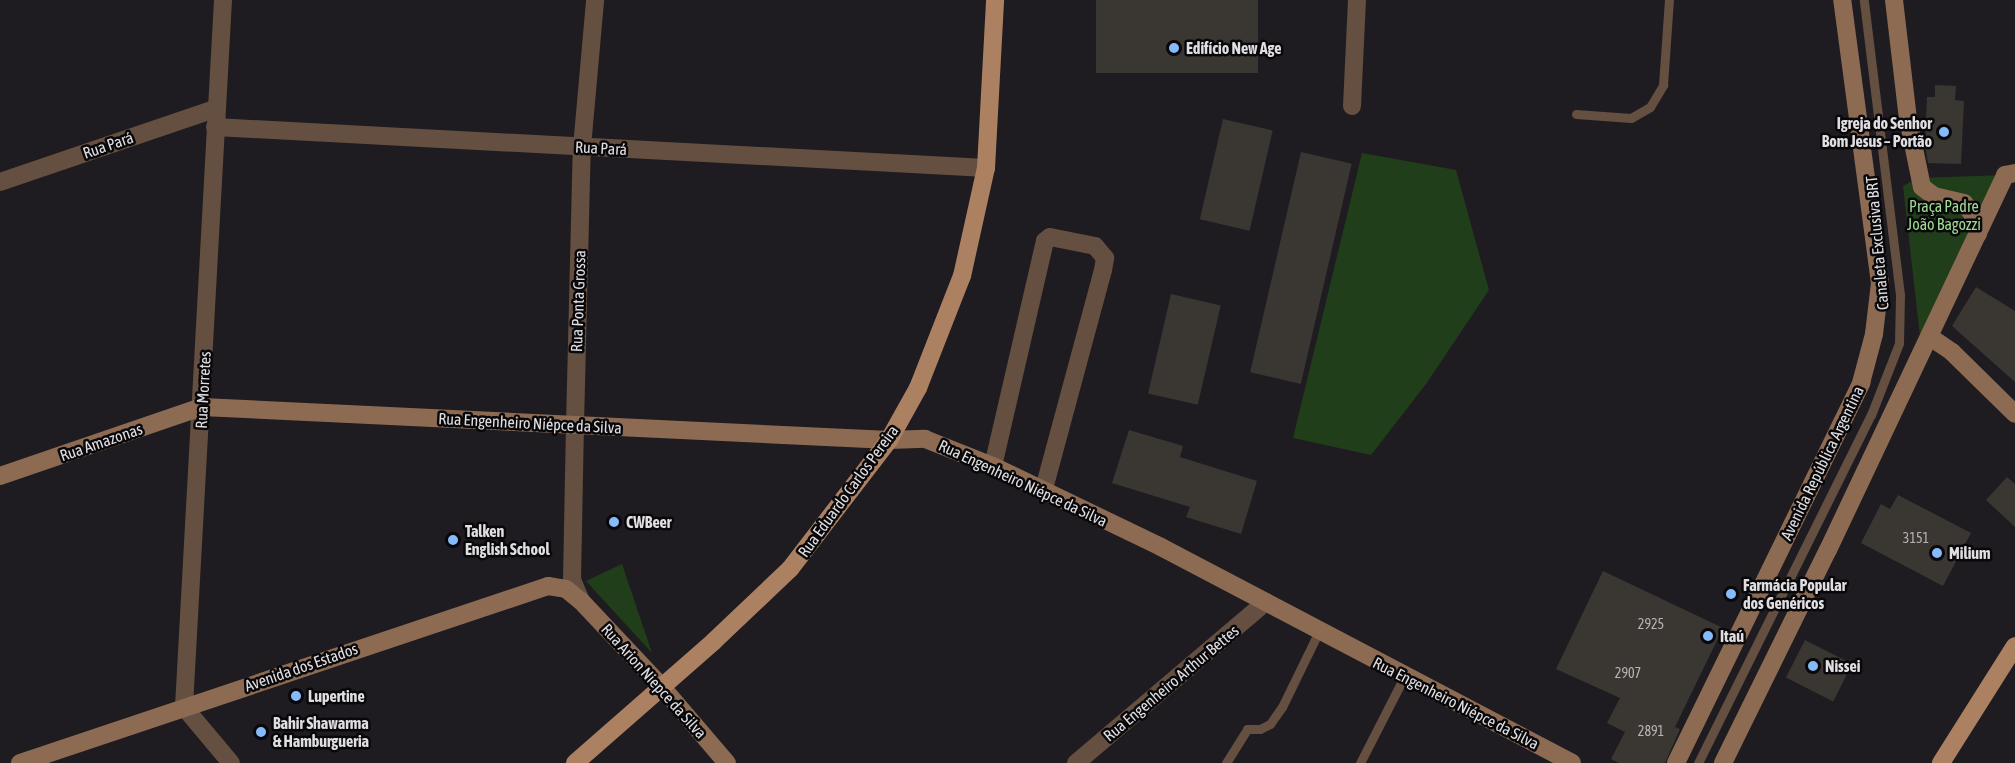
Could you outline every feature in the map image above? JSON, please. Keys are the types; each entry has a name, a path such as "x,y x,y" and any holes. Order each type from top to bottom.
{"main road":[{"name":"Rua Eduardo Carlos Pereira","path":"575,763 750,609 790,569 889,441 918,388 962,276 986,168 995,0"},
{"path":"1941,763 2015,646"}],"street":[{"name":"Rua Morretes","path":"184,707 223,0"},
{"name":"Rua Ponta Grossa","path":"581,601 574,587 572,572 574,426 582,147 595,0"},
{"path":"1352,106 1357,0"},
{"name":"Avenida República Argentina","path":"1676,763 1861,383 1874,334 1880,283 1842,0"},
{"path":"1894,0 1908,119 1922,187 1934,196 1964,203 1977,220 1978,234"},
{"name":"Rua Pará","path":"0,182 217,108"},
{"name":"Rua Pará","path":"215,127 986,168"},
{"path":"1723,763 1978,234 2010,174"},
{"path":"993,466 1045,241 1050,237 1095,246 1105,258 1103,270 1043,492"},
{"path":"1930,337 1952,352 2015,414"},
{"name":"Rua Engenheiro Niépce da Silva","path":"202,407 889,441 925,439 993,466 1161,548 1572,763"},
{"name":"Rua Amazonas","path":"0,476 202,407"},
{"name":"Avenida dos Estados","path":"20,763 539,586 566,589 581,601"},
{"name":"Rua Arion Niepce da Silva","path":"581,601 662,687 727,763"},
{"name":"Rua Engenheiro Arthur Bettes","path":"1076,763 1266,602"},
{"path":"184,707 231,763"}],"lane":[{"path":"1576,114 1631,118 1650,107 1663,85 1669,0"},
{"name":"Canaleta Exclusiva BRT","path":"1698,763 1871,415 1899,343 1900,295 1863,0"},
{"path":"1226,763 1247,729 1260,729 1270,724 1282,707 1319,631"},
{"path":"1360,763 1404,677"}],"green space":[{"path":"1362,153 1456,170 1489,290 1426,384 1371,455 1293,438"},
{"name":"Praça Padre João Bagozzi","path":"2005,175 1922,354 1903,186 1918,178"},
{"path":"622,564 652,653 586,581"}],"building":[{"name":"Edifício New Age","path":"1096,0 1258,0 1258,73 1096,73"},
{"name":"Igreja do Senhor Bom Jesus – Portão","path":"1935,85 1956,86 1955,100 1964,101 1961,164 1928,163 1925,144 1927,97 1935,97"},
{"path":"1223,119 1273,130 1250,231 1200,219"},
{"path":"1301,152 1352,164 1301,384 1250,372"},
{"path":"1976,287 2015,311 2015,382 1952,326"},
{"path":"1171,294 1221,305 1198,405 1148,393"},
{"path":"1129,430 1183,446 1180,457 1257,481 1241,534 1186,517 1190,507 1112,483"},
{"path":"2007,477 2015,484 2015,527 1986,500"},
{"path":"1898,495 1971,533 1943,586 1861,543 1881,504 1890,509"},
{"path":"1603,571 1723,628 1675,727 1680,729 1665,763 1619,763 1611,759 1625,732 1607,723 1620,698 1556,669"},
{"path":"1805,640 1852,664 1833,701 1786,677"}],"place":[{"name":"Edifício New Age","path":"1174,48"},
{"name":"Igreja do Senhor Bom Jesus – Portão","path":"1944,132"},
{"name":"CWBeer","path":"614,522"},
{"name":"Talken English School","path":"453,540"},
{"name":"Milium","path":"1937,553"},
{"name":"Farmácia Popular dos Genéricos","path":"1731,594"},
{"name":"Itaú","path":"1708,636"},
{"name":"Nissei","path":"1813,666"},
{"name":"Lupertine","path":"296,696"},
{"name":"Bahir Shawarma & Hamburgueria","path":"261,732"}]}
